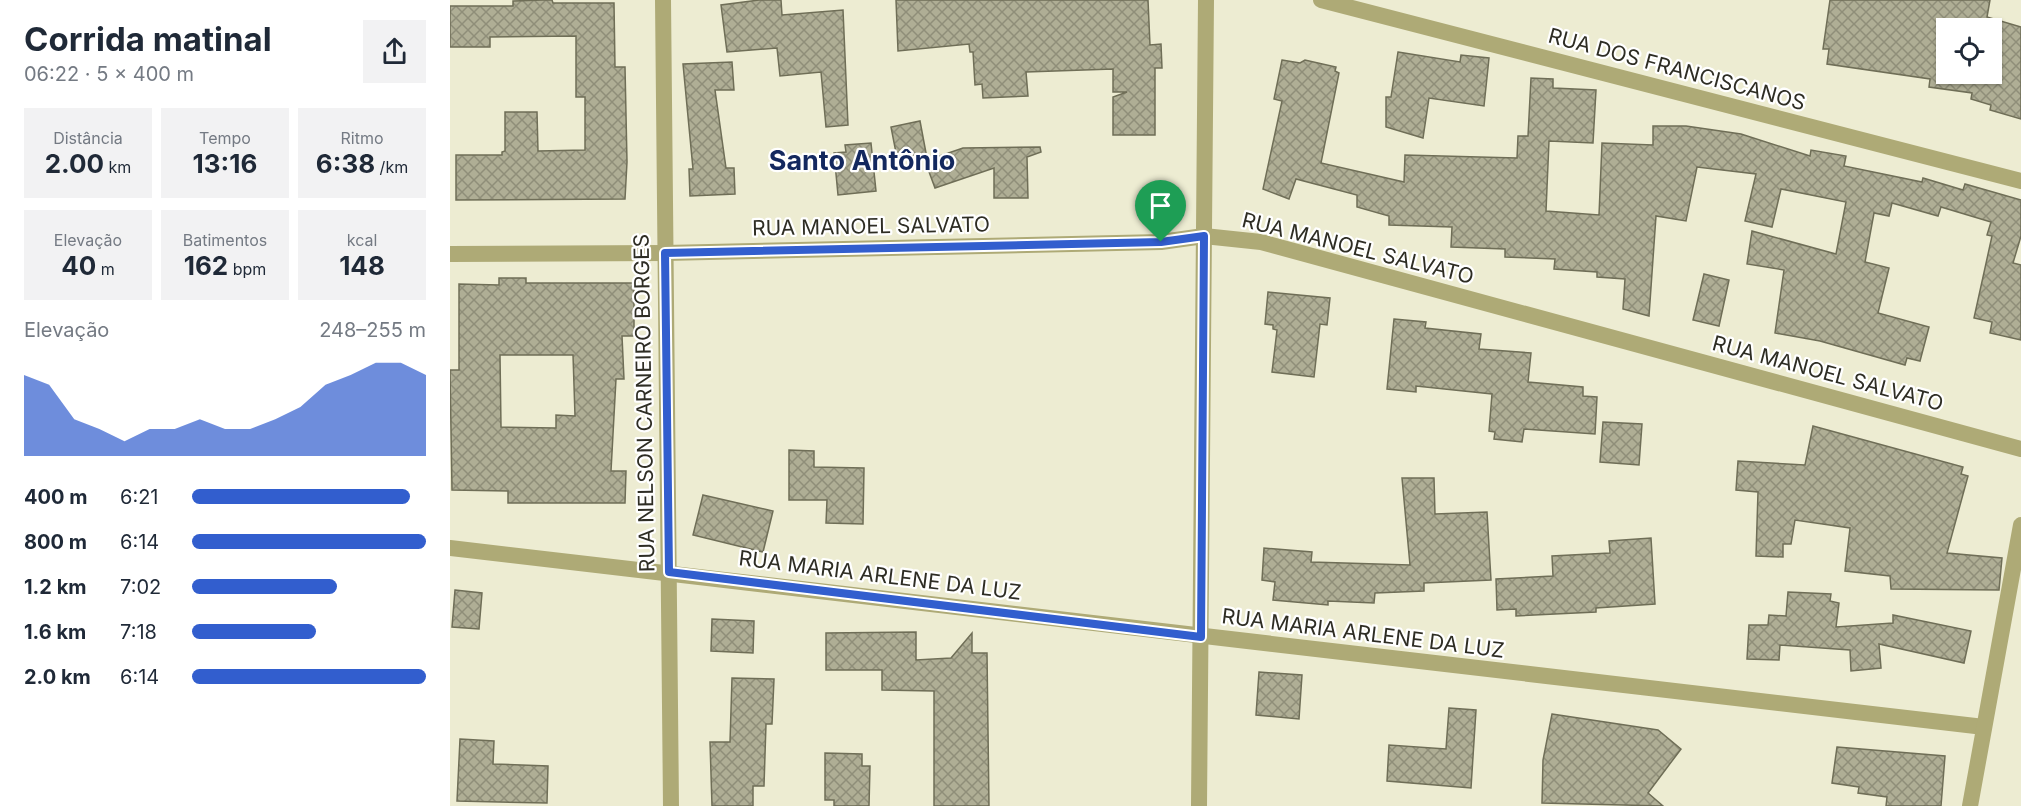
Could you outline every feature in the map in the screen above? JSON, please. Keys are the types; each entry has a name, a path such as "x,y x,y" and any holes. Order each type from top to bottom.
{"street":[{"name":"RUA NELSON CARNEIRO BORGES","path":"663,0 671,806"},
{"path":"1199,806 1206,0"},
{"name":"RUA DOS FRANCISCANOS","path":"1321,0 2021,181"},
{"name":"RUA MANOEL SALVATO","path":"450,254 665,253 1161,242 1204,236 1261,242 2021,448"},
{"path":"1970,806 2021,525"},
{"name":"RUA MARIA ARLENE DA LUZ","path":"450,548 1984,727"}],"building":[{"path":"552,0 553,3 614,3 615,67 625,67 627,162 625,199 456,200 456,155 502,155 505,151 505,112 537,112 538,151 585,150 585,97 576,97 576,36 490,37 490,47 450,47 450,6 513,6 513,1"},
{"path":"759,0 781,0 782,15 843,10 848,125 826,127 821,72 780,76 777,48 727,52 721,5"},
{"path":"896,0 1148,0 1150,45 1161,44 1162,68 1155,68 1155,135 1113,135 1113,97 1127,92 1113,92 1113,69 1026,72 1028,96 983,98 982,84 975,85 973,52 970,52 969,44 898,51"},
{"path":"1830,0 1990,0 1987,17 1990,18 1936,18 1936,84 2002,84 2002,21 2021,27 2021,119 1990,110 1991,105 1971,99 1972,93 1929,87 1930,79 1827,64 1829,49 1823,49"},
{"path":"1398,52 1460,62 1461,55 1489,58 1484,106 1429,98 1423,138 1386,127 1386,97 1391,97"},
{"path":"1282,60 1300,63 1305,60 1336,67 1335,71 1339,73 1321,163 1404,182 1405,155 1517,158 1518,136 1528,136 1531,78 1553,79 1553,88 1596,90 1593,143 1549,141 1546,211 1599,215 1602,143 1653,145 1653,126 1686,126 1741,134 1810,156 1811,150 1846,156 1844,166 1922,182 1923,178 1963,190 1965,184 2021,200 2021,236 2013,263 2021,265 2021,340 1990,333 1992,322 1974,318 1992,236 1987,235 1991,222 1941,207 1938,216 1892,203 1889,216 1874,213 1865,262 1889,268 1878,313 1929,327 1920,361 1907,358 1905,365 1820,341 1775,333 1784,270 1747,264 1752,231 1836,254 1846,202 1781,189 1772,227 1745,221 1756,174 1697,167 1686,221 1656,216 1649,316 1623,309 1625,279 1597,277 1597,272 1554,269 1555,259 1505,257 1505,249 1451,247 1452,227 1389,225 1389,216 1357,207 1357,195 1296,179 1289,199 1263,189 1282,101 1274,99"},
{"path":"732,62 734,90 715,90 726,168 734,168 735,194 690,196 689,169 693,169 683,64"},
{"path":"920,121 926,153 897,158 891,127"},
{"path":"871,143 876,191 838,195 834,153 846,152 845,145"},
{"path":"1040,147 1041,152 1027,157 1028,198 994,198 994,168 935,188 925,161 963,148"},
{"path":"1704,274 1729,280 1719,326 1693,320"},
{"path":"499,278 526,278 526,283 634,283 634,336 622,336 624,379 616,379 611,471 626,471 625,503 508,503 508,491 452,490 450,370 459,370 459,284 499,285","holes":["500,355 573,355 575,416 556,415 556,428 501,427"]},
{"path":"1268,292 1330,298 1327,325 1320,324 1314,377 1272,372 1277,330 1273,329 1273,325 1265,324"},
{"path":"1394,319 1426,322 1425,328 1481,334 1479,349 1531,353 1528,382 1583,387 1583,396 1597,397 1595,434 1524,429 1522,442 1494,439 1495,432 1489,431 1492,394 1416,386 1416,392 1387,389"},
{"path":"1603,422 1642,424 1639,465 1600,462"},
{"path":"1813,426 1963,467 1961,474 1968,476 1947,553 2002,558 1999,590 1891,589 1890,576 1845,571 1850,528 1795,520 1791,544 1783,544 1783,557 1756,556 1758,492 1736,490 1738,461 1805,465"},
{"path":"789,450 814,451 814,467 864,468 863,524 826,523 827,500 789,500"},
{"path":"1402,478 1434,478 1435,514 1487,512 1491,580 1424,583 1424,591 1375,593 1374,603 1328,601 1328,605 1273,600 1275,582 1262,580 1264,548 1312,552 1311,562 1410,565"},
{"path":"703,495 773,511 763,552 693,535"},
{"path":"1651,538 1655,604 1596,608 1596,612 1516,616 1516,609 1497,610 1496,579 1553,576 1552,556 1610,553 1609,541"},
{"path":"455,590 482,593 479,629 452,627"},
{"path":"1788,592 1831,594 1830,601 1839,603 1836,627 1893,623 1893,615 1971,631 1964,663 1879,644 1881,668 1851,671 1850,650 1780,645 1779,660 1747,659 1749,625 1768,625 1769,615 1786,616"},
{"path":"712,619 754,621 753,653 711,651"},
{"path":"916,632 916,660 951,658 972,633 972,653 987,653 989,806 934,806 934,691 882,690 882,670 826,670 826,633"},
{"path":"1259,672 1302,675 1299,719 1256,715"},
{"path":"732,678 774,679 772,724 766,724 764,786 753,786 753,806 712,806 710,742 730,742"},
{"path":"1449,708 1476,710 1471,788 1387,781 1389,745 1446,749"},
{"path":"1552,714 1658,730 1681,749 1648,793 1663,806 1542,803 1543,760"},
{"path":"460,739 494,741 493,764 548,766 547,803 457,801"},
{"path":"1837,747 1945,756 1941,806 1886,806 1887,797 1858,793 1859,787 1832,783"},
{"path":"825,753 862,754 862,766 870,766 869,806 834,806 834,800 825,800"}],"district":[{"name":"Santo Antônio","path":"862,160"}],"route":[{"path":"1204,236 1201,637 669,572 665,253 1161,242 1204,236"}]}
